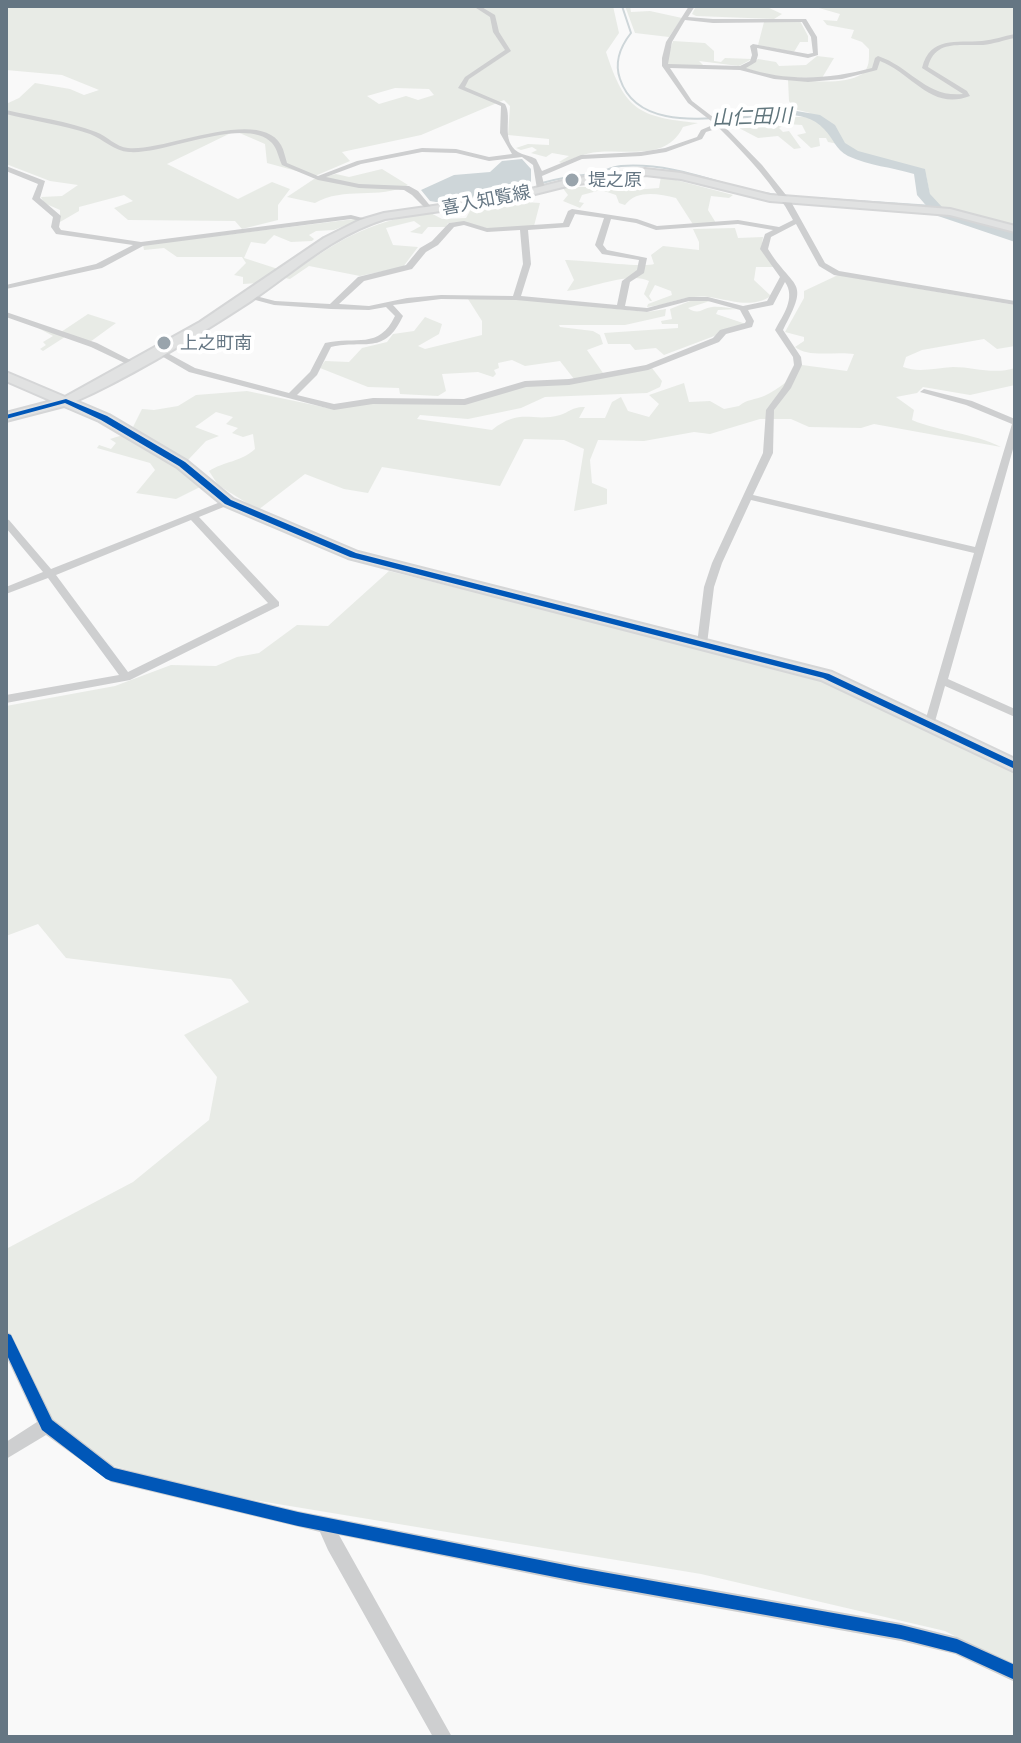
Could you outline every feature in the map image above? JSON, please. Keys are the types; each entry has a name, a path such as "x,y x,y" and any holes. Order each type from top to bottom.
{"main road":[{"name":"喜入知覧線","path":"6,417 66,401 134,364 251,296 332,236 366,220 503,199 620,174 657,172 746,194 786,200 935,210 1015,229"},
{"path":"6,376 104,418 182,464 228,502 353,555 836,680 1015,766"}],"street":[{"path":"476,6 493,16 496,32 508,51 467,78 461,88 503,105 503,133 515,153 537,164 541,189"},
{"path":"692,6 671,40 665,66 690,102 744,148 786,200 822,264 837,273 1015,303"},
{"path":"684,18 713,21 804,20 814,37 816,54 808,56 753,46 753,62 741,68"},
{"path":"665,66 741,68 771,78 830,79 875,69 878,58 894,63 926,93 956,99 967,96 925,68 932,51 962,41 987,43 1015,36"},
{"path":"6,112 92,133 111,145 132,151 162,149 226,130 243,129 270,139 279,146 284,164 294,171 359,186 406,188 415,193 429,210"},
{"path":"540,174 581,157 666,150 680,142 700,138 714,121"},
{"path":"318,178 359,162 422,150 456,151 489,159 524,155"},
{"path":"6,168 42,183 36,199 57,216 55,227 59,232 85,238 141,244 351,217 366,220"},
{"path":"331,307 361,279 409,267 452,225 464,223 487,230 566,225 572,211 672,229 738,222 779,229"},
{"path":"608,217 599,245 605,252 643,258 641,271 626,281 620,308"},
{"path":"702,644 709,587 717,563 768,453 770,410 787,388 790,376 798,365 797,357 779,330 796,300 796,290 764,249 768,236 798,220"},
{"path":"516,298 527,264 524,229"},
{"path":"6,287 99,266 141,244"},
{"path":"251,296 274,303 331,307 389,306 427,298 516,298 659,309 678,301 699,299 743,308 770,303 784,277"},
{"path":"291,396 314,373 328,345 370,343 388,334 399,316 389,306"},
{"path":"157,351 192,370 334,407 373,401 465,402 525,384 569,382 648,367 716,340 723,332 749,325 743,308"},
{"path":"6,314 94,345 134,364"},
{"path":"924,392 969,403 1015,424 929,725"},
{"path":"748,497 979,551"},
{"path":"6,591 228,502"},
{"path":"6,699 126,677 275,604 193,516"},
{"path":"6,522 50,574 126,677"},
{"path":"943,681 1015,713"},
{"path":"6,1339 47,1425 111,1474 212,1500 580,1575 901,1632 957,1646 1015,1673"},
{"path":"6,1451 47,1425"},
{"path":"325,1523 443,1737"}],"shaded area":[{"path":"6,6 613,6 619,33 606,52 620,87 637,107 648,113 698,123 683,127 676,138 657,149 593,153 561,163 569,156 552,153 546,157 531,153 537,150 532,147 516,148 528,144 549,145 549,139 508,135 510,106 504,100 421,135 342,152 350,161 315,176 267,163 265,144 235,131 167,164 238,199 272,182 290,189 278,205 278,220 242,229 235,221 128,220 114,208 133,201 124,195 79,207 79,211 60,222 60,210 44,203 41,197 62,196 78,185 50,181 6,164 6,104 19,98 35,83 70,89 84,95 99,90 62,75 6,70","holes":["395,88 429,89 434,95 418,100 406,96 379,104 367,96"]},
{"path":"625,6 630,6 631,12 650,11 682,18 669,37 635,33"},
{"path":"696,6 765,6 782,14 774,19 696,16 692,14"},
{"path":"812,6 1015,6 1015,234 966,213 939,208 931,201 926,175 870,160 828,142 826,138 819,138 820,146 811,148 797,135 806,133 802,125 787,124 787,117 807,117 810,113 794,109 789,101 788,80 845,80 862,74 868,63 869,49 851,38 854,30 827,25 823,20 837,21 840,14"},
{"path":"800,21 808,42 800,42 794,52 758,45 764,22"},
{"path":"673,41 705,43 714,51 714,61 721,62 725,58 752,59 739,66 699,61 703,65 668,65"},
{"path":"817,56 834,58 822,78 771,77 745,68 758,59 776,62 779,66 806,65"},
{"path":"784,117 787,124 779,128 783,132 789,131 801,148 794,149 778,136 758,138 737,127 736,120"},
{"path":"522,159 531,169 531,182 498,197 436,202 430,201 421,190 454,175 490,172 502,161"},
{"path":"382,169 408,185 385,192 338,195 315,203 287,197 314,179 336,174 349,177"},
{"path":"635,176 632,190 659,188 661,176 733,195 729,198 711,196 708,210 716,223 694,226 676,198 663,195 642,195 625,205 619,203 616,195 601,190 582,195 579,202 584,203 580,208 563,201 568,195 562,187 593,187 600,182"},
{"path":"510,201 540,203 534,226 489,229 465,222 448,223 446,227 428,227 422,234 410,232 421,226 414,221 386,228 393,245 418,247 403,267 360,276 309,266 290,279 285,278 352,235 386,222 429,212 442,219 466,218 471,209"},
{"path":"357,221 334,230 316,231 309,235 314,239 312,241 291,242 274,235 265,244 251,242 244,258 278,269 259,283 243,284 243,277 234,275 246,263 242,257 177,257 164,248 144,250 143,245"},
{"path":"735,228 738,238 763,237 761,250 775,267 756,267 754,280 771,296 763,300 741,302 701,296 647,307 672,295 671,291 655,285 649,296 650,301 644,294 649,281 641,278 621,279 567,291 574,280 565,260 654,264 651,255 663,246 699,250 693,229"},
{"path":"838,275 1015,305 1015,346 997,349 984,339 922,350 906,357 903,367 915,370 953,367 992,371 1015,368 1015,385 970,395 923,387 917,393 896,397 914,410 912,420 1001,447 874,424 861,428 809,427 791,419 760,419 710,434 694,432 644,441 598,440 590,460 592,483 607,489 607,504 574,511 584,449 564,440 524,439 500,486 382,467 368,493 344,489 305,474 258,510 218,485 209,471 244,457 255,449 253,434 243,437 232,433 238,428 226,424 233,417 216,412 195,427 219,436 206,441 188,460 131,431 142,409 178,406 196,395 247,391 333,409 374,403 445,404 525,386 652,368 662,381 660,387 647,393 545,397 521,408 468,419 420,415 417,419 492,430 511,419 550,417 581,407 585,407 579,418 605,418 612,402 621,397 628,411 649,417 659,404 649,395 684,383 689,402 710,401 724,409 739,406 775,390 802,365 847,371 854,354 800,350 795,347 804,341 804,337 785,332 804,298 804,291"},
{"path":"468,299 519,299 647,312 666,309 665,316 625,325 559,325 593,331 600,335 603,344 587,350 603,373 574,379 560,361 525,366 512,360 498,363 499,368 494,370 496,374 493,377 478,372 442,374 446,391 438,396 400,394 399,388 368,387 320,368 325,361 349,362 362,348 387,342 393,334 414,331 425,317 442,324 439,334 418,346 425,349 482,335 482,321"},
{"path":"690,301 710,301 688,308 695,311 715,307 739,309 718,310 716,314 746,324 664,355 656,348 635,350 630,344 608,344 604,333 678,328 678,324 662,324 661,321 672,319 670,309"},
{"path":"88,314 116,323 90,342 68,335 43,351 40,349 46,345 43,342 53,336 40,329 58,334"},
{"path":"123,435 180,466 202,486 176,499 136,493 155,470 150,463 97,448 99,445 111,449 116,443 110,439"},
{"path":"389,571 767,664 838,685 1015,773 1015,1668 945,1631 701,1574 205,1492 114,1466 49,1416 6,1327 6,1249 133,1182 209,1120 217,1077 184,1035 249,1002 231,979 66,958 38,924 6,936 6,706 115,686 171,665 216,666 237,657 259,653 297,625 328,626"}],"waterway":[{"name":"山仁田川","path":"622,6 631,33 618,61 620,79 627,94 651,112 666,116 698,119 729,117"},
{"name":"山仁田川","path":"729,117 792,112 816,118 830,128 837,142 854,154 920,172 924,195 935,207"},
{"path":"542,183 617,167 650,166 733,186"},
{"path":"753,191 776,195"},
{"path":"813,198 933,206"},
{"name":"山仁田川","path":"943,213 1015,238"}],"cycle path":[{"path":"6,417 66,401 104,418 182,464 228,502 353,555 826,676 1015,766"},
{"path":"6,1339 47,1425 111,1474 298,1519 580,1575 901,1632 957,1646 1015,1673"}],"place":[{"name":"堤之原","path":"572,180"},
{"name":"上之町南","path":"164,343"}]}
